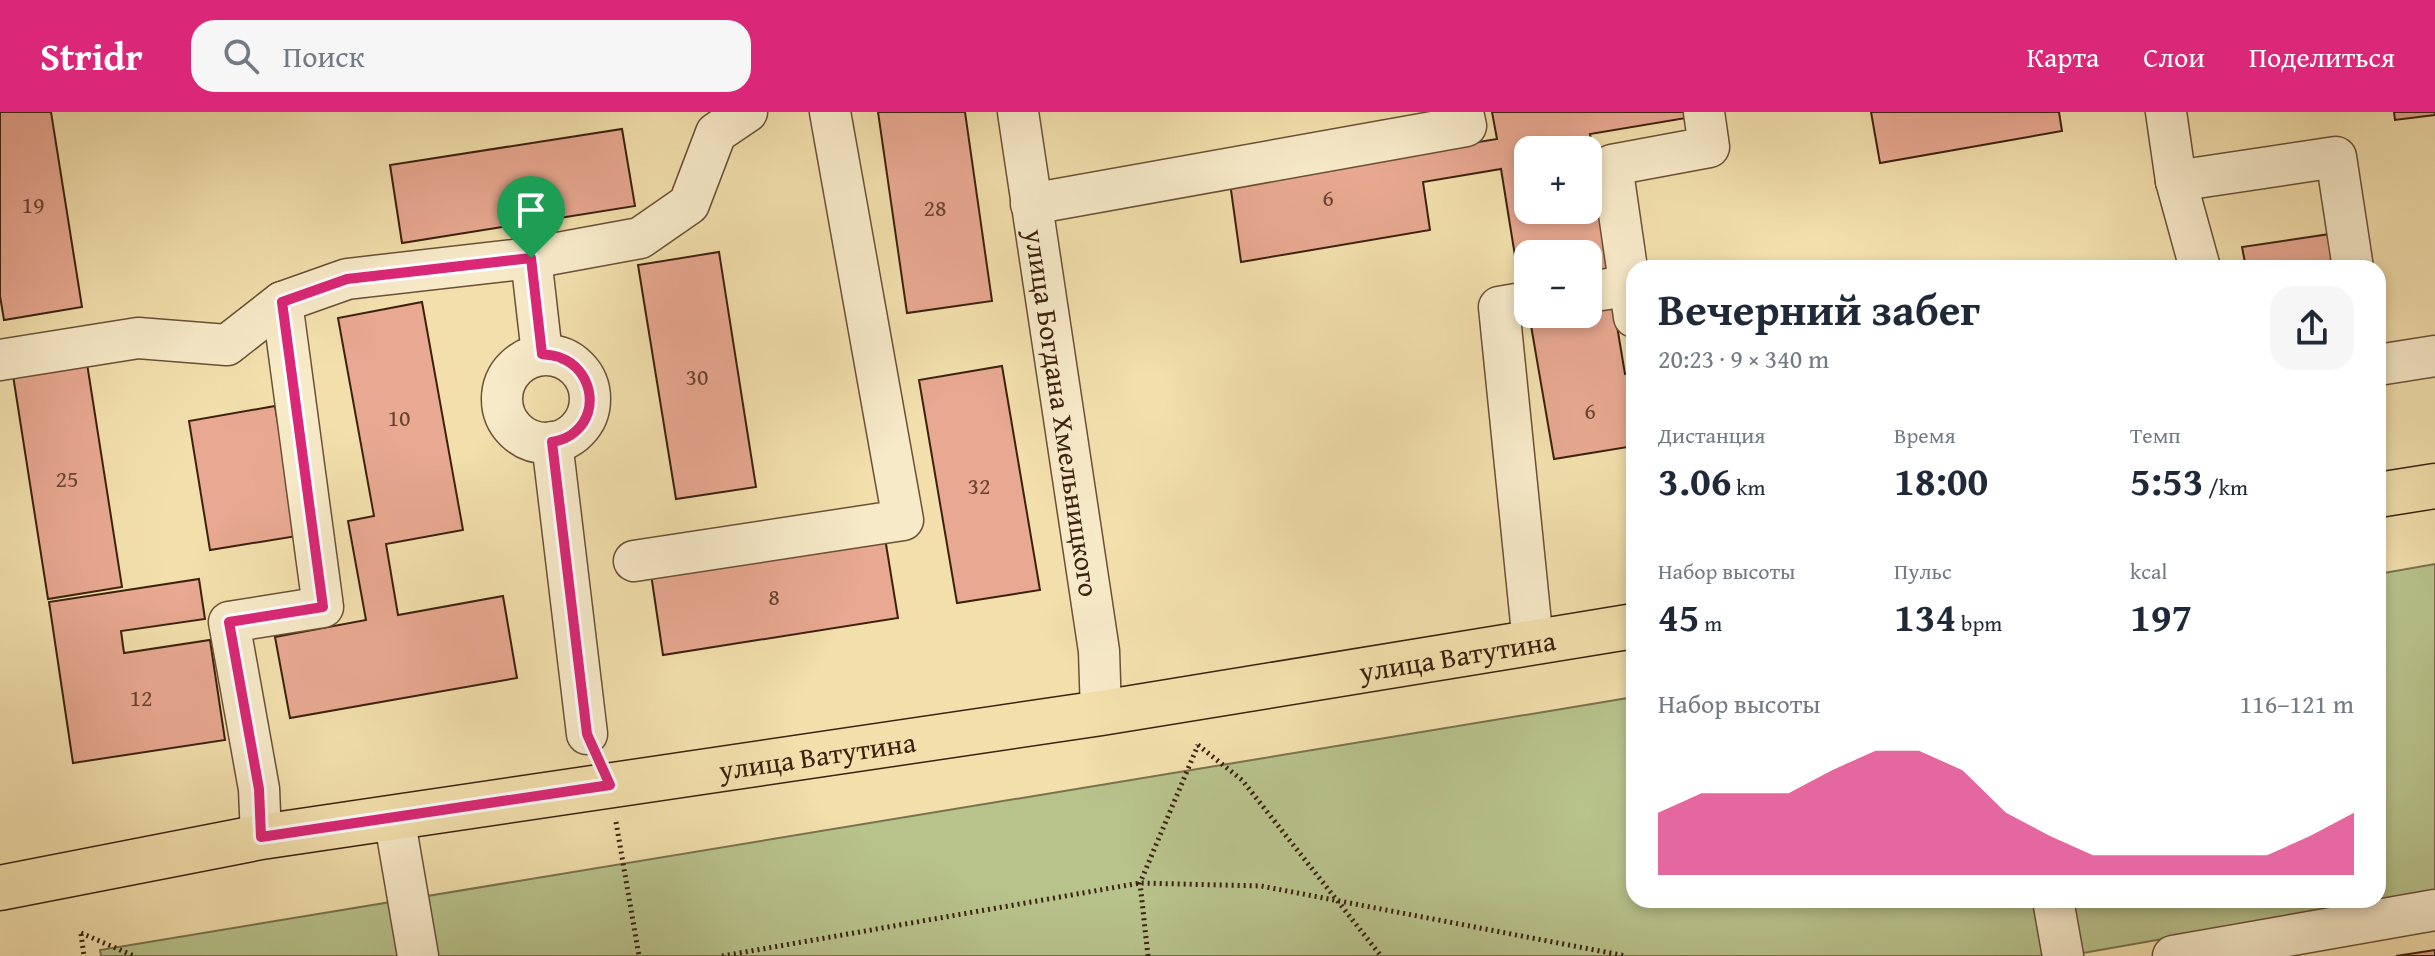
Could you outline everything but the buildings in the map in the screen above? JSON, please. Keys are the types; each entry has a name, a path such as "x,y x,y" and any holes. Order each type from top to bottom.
{"main road":[{"path":"2386,494 2435,486"},
{"name":"улица Ватутина","path":"0,888 261,837 1101,713 1626,627"}],"street":[{"path":"0,360 138,338 227,345 282,302 347,279 531,258 640,238 689,204 716,133 747,112"},
{"path":"634,561 903,520 830,112"},
{"name":"улица Богдана Хмельницкого","path":"1018,112 1099,651 1101,713"},
{"path":"1031,204 1466,126 1463,112"},
{"path":"1627,260 1612,165 1709,147 1704,112"},
{"path":"2166,117 2189,260"},
{"path":"2176,181 2336,157 2352,260"},
{"path":"2176,181 2198,260"},
{"path":"531,258 542,354"},
{"path":"1602,293 1626,295"},
{"path":"261,837 259,789 229,622 323,607 282,302"},
{"path":"1514,304 1499,307 1533,643"},
{"path":"542,354 560,357 573,364 583,374 589,388 587,417 567,438 552,442 538,442 513,429 502,403 509,375 518,365 542,354"},
{"path":"2386,364 2435,356"},
{"path":"552,442 587,734"},
{"path":"394,817 418,956"},
{"path":"2054,908 2063,956"},
{"path":"2173,956 2435,910"}],"path":[{"path":"1148,956 1140,883 1198,745 1242,780 1381,956"},
{"path":"610,785 639,956"},
{"path":"722,956 1140,883 1261,886 1626,956"},
{"path":"84,956 81,933 134,956"}],"green space":[{"path":"2435,564 2435,891 2386,900 2386,573"},
{"path":"1626,698 1626,908 2338,908 2066,956 101,956 100,950"}],"route":[{"path":"531,258 542,354 560,357 573,364 583,374 589,388 587,417 567,438 552,442 587,734 610,785 261,837 259,789 229,622 323,607 282,302 347,279 531,258"}]}
